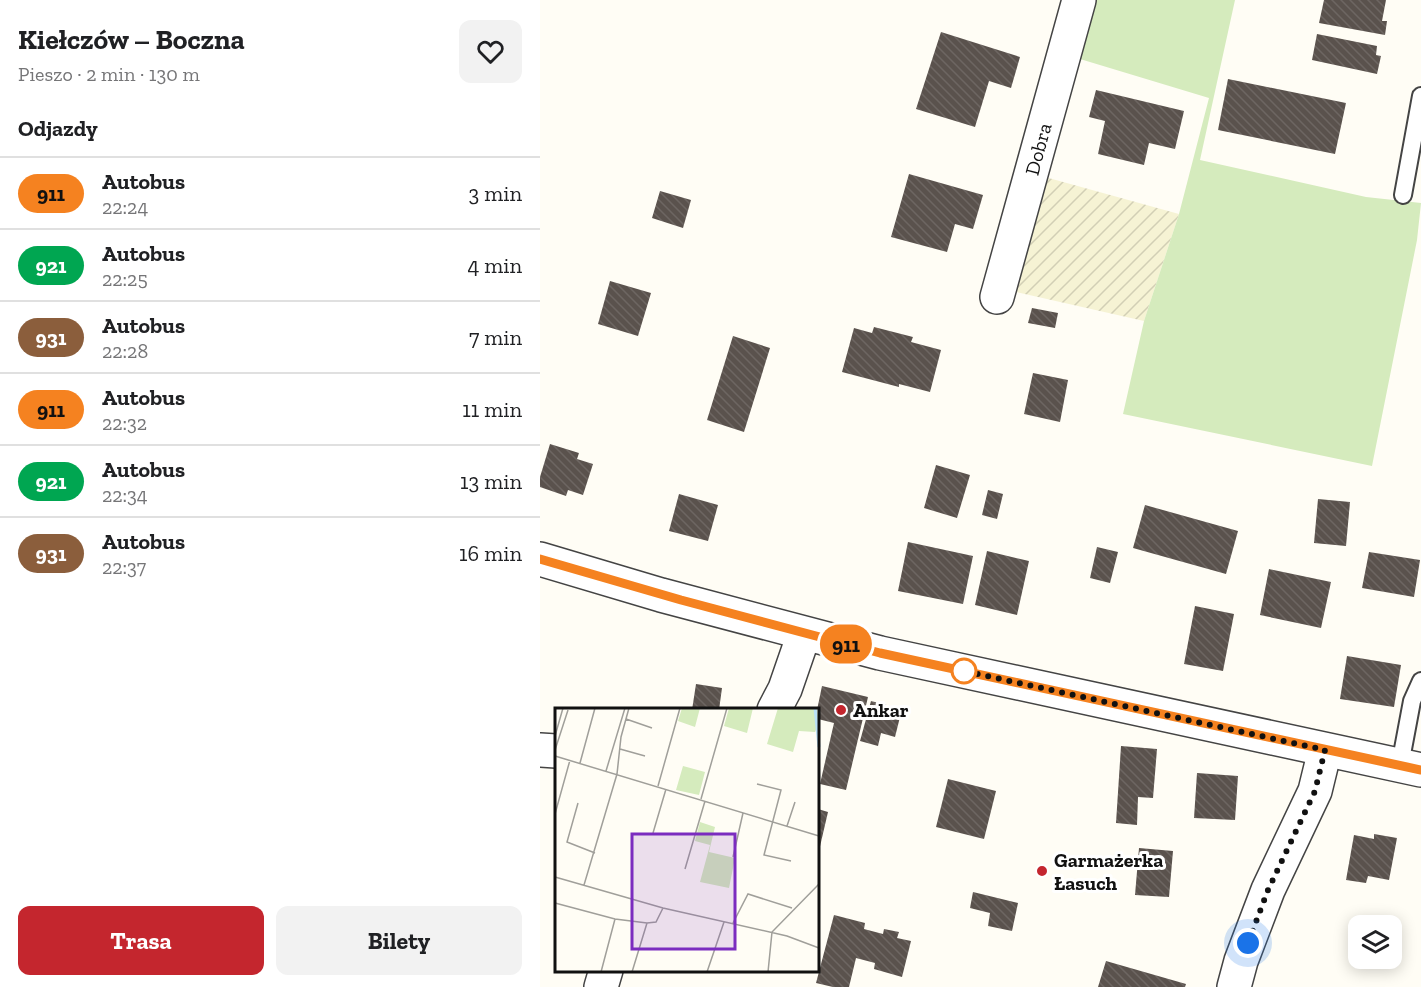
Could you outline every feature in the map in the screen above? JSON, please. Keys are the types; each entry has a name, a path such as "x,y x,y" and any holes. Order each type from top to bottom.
{"street":[{"name":"Dobra","path":"997,297 1079,0"},
{"path":"540,559 804,634 933,665 1411,768"},
{"path":"775,708 785,689 804,634"},
{"path":"540,750 555,751"},
{"path":"1234,987 1241,961 1268,890 1315,791 1325,750"},
{"path":"601,987 605,972"}],"lane":[{"path":"1403,195 1421,96"},
{"path":"1411,768 1412,701 1421,681"}],"shaded area":[{"path":"1045,177 1179,214 1144,321 1016,292"}],"green space":[{"path":"1095,0 1235,0 1200,160 1366,197 1421,203 1417,240 1372,466 1123,414 1144,321 1179,214 1209,98 1080,59"}],"building":[{"path":"1324,0 1386,0 1382,21 1387,21 1385,35 1319,23"},
{"path":"941,32 1020,57 1011,88 989,81 975,127 916,109"},
{"path":"1317,34 1377,46 1376,55 1381,56 1377,74 1312,60"},
{"path":"1228,79 1346,103 1335,154 1218,130"},
{"path":"1096,90 1184,111 1175,149 1149,143 1144,165 1098,154 1105,121 1089,117"},
{"path":"909,174 983,195 973,229 955,224 947,252 891,237"},
{"path":"660,191 691,200 683,228 652,218"},
{"path":"610,281 651,293 638,336 598,324"},
{"path":"1032,308 1058,313 1055,328 1028,323"},
{"path":"874,327 913,337 911,342 941,350 930,392 899,384 899,387 842,372 854,328 872,333"},
{"path":"733,336 770,348 744,432 707,420"},
{"path":"1033,373 1068,380 1060,422 1024,414"},
{"path":"550,444 579,453 577,459 593,464 583,495 568,490 566,496 540,487 540,477"},
{"path":"936,465 970,475 957,518 924,508"},
{"path":"988,490 1003,494 997,519 982,515"},
{"path":"679,494 718,505 708,541 669,531"},
{"path":"1318,499 1350,502 1346,546 1314,543"},
{"path":"1145,505 1238,531 1226,574 1133,548"},
{"path":"908,542 973,556 963,604 898,591"},
{"path":"1097,547 1118,552 1110,583 1090,578"},
{"path":"987,551 1029,561 1017,615 975,605"},
{"path":"1369,552 1420,560 1414,597 1362,588"},
{"path":"1269,569 1331,582 1321,628 1260,615"},
{"path":"1195,606 1234,614 1223,671 1184,664"},
{"path":"1347,656 1401,665 1394,707 1340,699"},
{"path":"696,684 722,688 719,708 692,708"},
{"path":"822,686 868,697 846,790 820,784 834,723 819,719 817,708"},
{"path":"871,701 902,709 895,737 881,733 878,746 860,741"},
{"path":"1121,746 1157,749 1153,798 1138,797 1137,825 1116,823"},
{"path":"1197,773 1238,776 1235,820 1194,818"},
{"path":"948,779 996,791 984,839 936,827"},
{"path":"819,809 828,812 819,851"},
{"path":"1374,834 1397,838 1389,880 1368,876 1366,883 1346,880 1354,835 1374,839"},
{"path":"1139,848 1173,851 1169,897 1135,895"},
{"path":"973,892 1018,903 1012,931 988,926 990,913 970,908"},
{"path":"834,915 865,923 864,929 883,934 884,929 899,932 897,938 911,941 902,977 874,969 875,963 856,958 849,987 833,987 816,983"},
{"path":"1106,961 1186,984 1185,987 1098,987"}],"bus line":[{"name":"911","path":"540,559 681,600 880,653 1421,770"}],"place":[{"name":"Ankar","path":"841,710"},
{"name":"Garmażerka Łasuch","path":"1042,871"}],"route":[{"path":"964,671 955,669 1325,750 1315,791 1268,890 1248,943"}]}
